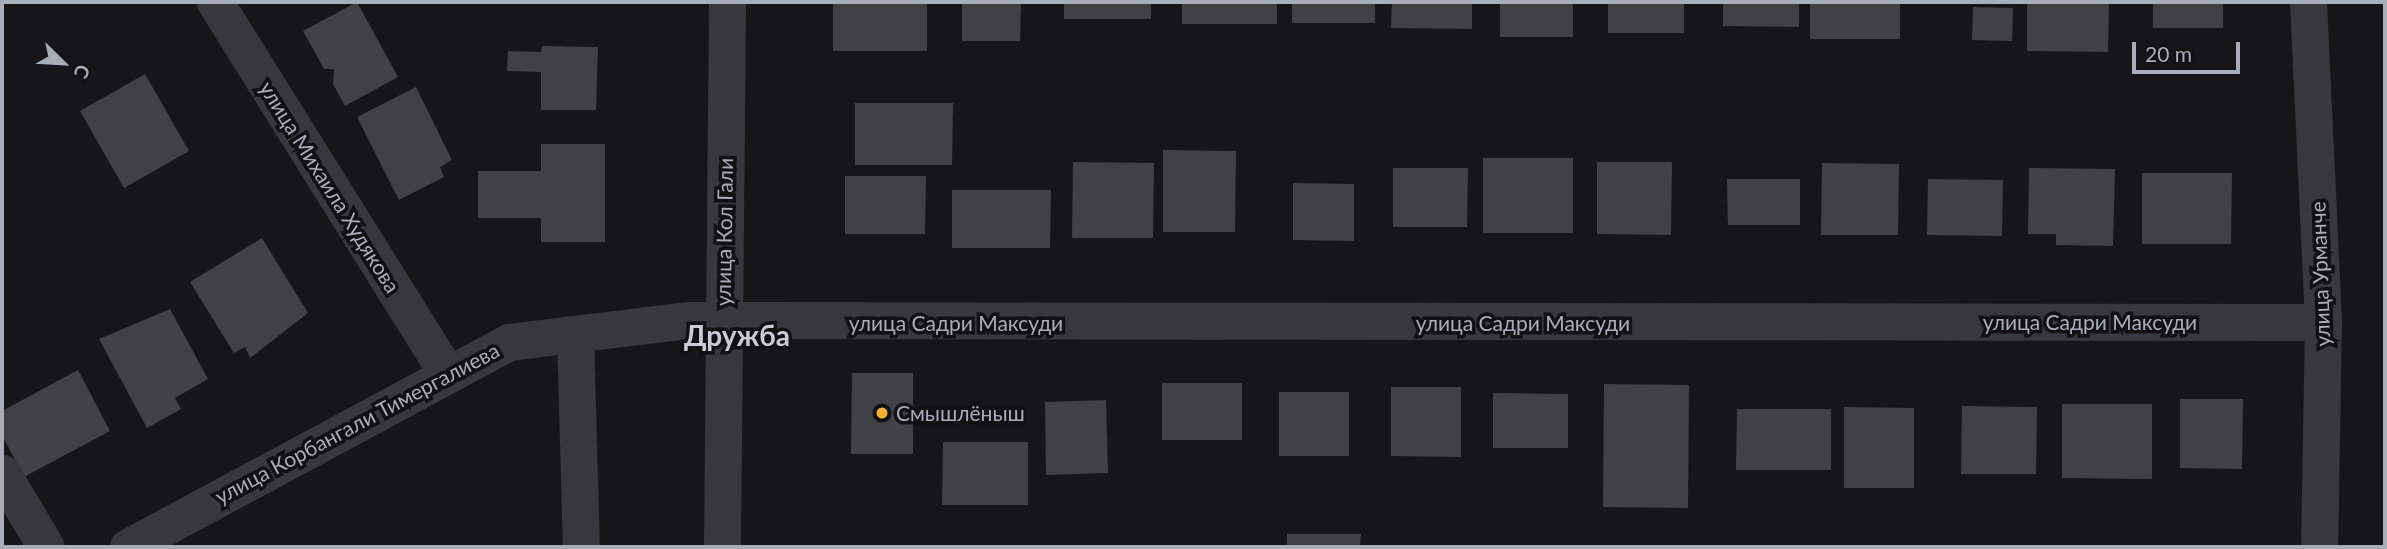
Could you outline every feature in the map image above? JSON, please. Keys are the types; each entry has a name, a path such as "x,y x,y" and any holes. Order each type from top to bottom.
{"street":[{"name":"улица Михаила Худякова","path":"215,2 446,372"},
{"name":"улица Кол Гали","path":"722,547 727,2"},
{"name":"улица Урманче","path":"2308,2 2323,322 2319,547"},
{"name":"улица Корбангали Тимергалиева","path":"128,547 446,372 509,342 689,320 722,323"},
{"name":"улица Садри Максуди","path":"722,323 2323,322"},
{"path":"575,335 581,547"},
{"path":"2,473 46,547"}],"building":[{"path":"357,2 398,77 345,106 333,84 334,69 324,69 303,31"},
{"path":"833,2 927,2 927,51 833,51"},
{"path":"962,2 1021,2 1020,41 962,41"},
{"path":"1064,2 1151,2 1151,19 1064,19"},
{"path":"1182,2 1277,2 1277,24 1182,24"},
{"path":"1292,2 1375,2 1375,23 1292,23"},
{"path":"1392,2 1472,2 1472,29 1391,28"},
{"path":"1500,2 1573,2 1573,37 1500,37"},
{"path":"1608,2 1684,2 1684,33 1608,33"},
{"path":"1723,2 1799,2 1799,27 1723,26"},
{"path":"1810,2 1900,2 1900,39 1810,39"},
{"path":"2027,2 2109,2 2108,52 2027,51"},
{"path":"2153,2 2223,2 2223,28 2153,28"},
{"path":"1973,7 2013,8 2012,41 1972,40"},
{"path":"542,46 598,47 596,110 541,110 541,72 507,71 508,51 541,52"},
{"path":"145,74 189,151 124,188 80,111"},
{"path":"416,87 452,160 440,167 444,177 399,200 357,117"},
{"path":"855,103 953,103 952,165 855,165"},
{"path":"541,144 605,144 605,242 541,242 541,218 478,218 478,171 541,171"},
{"path":"1163,150 1236,151 1235,232 1163,232"},
{"path":"1483,158 1573,158 1573,233 1483,233"},
{"path":"1073,162 1154,163 1153,238 1072,238"},
{"path":"1597,162 1672,162 1671,235 1597,234"},
{"path":"1822,163 1899,164 1898,235 1821,235"},
{"path":"1393,168 1468,168 1467,227 1393,227"},
{"path":"2029,168 2115,169 2113,246 2056,245 2056,234 2028,234"},
{"path":"2142,173 2232,173 2231,244 2142,244"},
{"path":"845,176 926,176 925,234 845,234"},
{"path":"1727,179 1800,179 1800,225 1728,225"},
{"path":"1928,179 2003,180 2002,236 1927,235"},
{"path":"1293,183 1354,184 1354,241 1293,240"},
{"path":"952,190 1051,190 1050,248 952,248"},
{"path":"262,238 308,313 250,358 245,347 234,353 190,282"},
{"path":"170,309 208,379 175,398 181,409 147,428 99,339"},
{"path":"78,370 110,431 24,477 2,435 2,411"},
{"name":"Смышлёныш","path":"852,373 913,373 913,454 851,454"},
{"path":"1162,383 1242,383 1242,440 1162,440"},
{"path":"1604,384 1689,385 1688,508 1603,507"},
{"path":"1391,387 1461,387 1461,457 1391,456"},
{"path":"1279,392 1349,392 1349,456 1279,456"},
{"path":"1493,393 1568,394 1568,448 1493,448"},
{"path":"2180,399 2243,399 2242,469 2180,468"},
{"path":"1106,400 1108,473 1046,475 1045,402"},
{"path":"2062,404 2152,404 2152,479 2062,478"},
{"path":"1962,406 2037,407 2036,474 1961,474"},
{"path":"1844,407 1914,408 1914,488 1844,488"},
{"path":"1737,409 1831,409 1831,470 1736,470"},
{"path":"943,442 1028,442 1028,505 942,505"},
{"path":"1287,534 1361,534 1360,547 1287,547"}],"place":[{"name":"Смышлёныш","path":"882,413"}],"district":[{"name":"Дружба","path":"737,335"}]}
